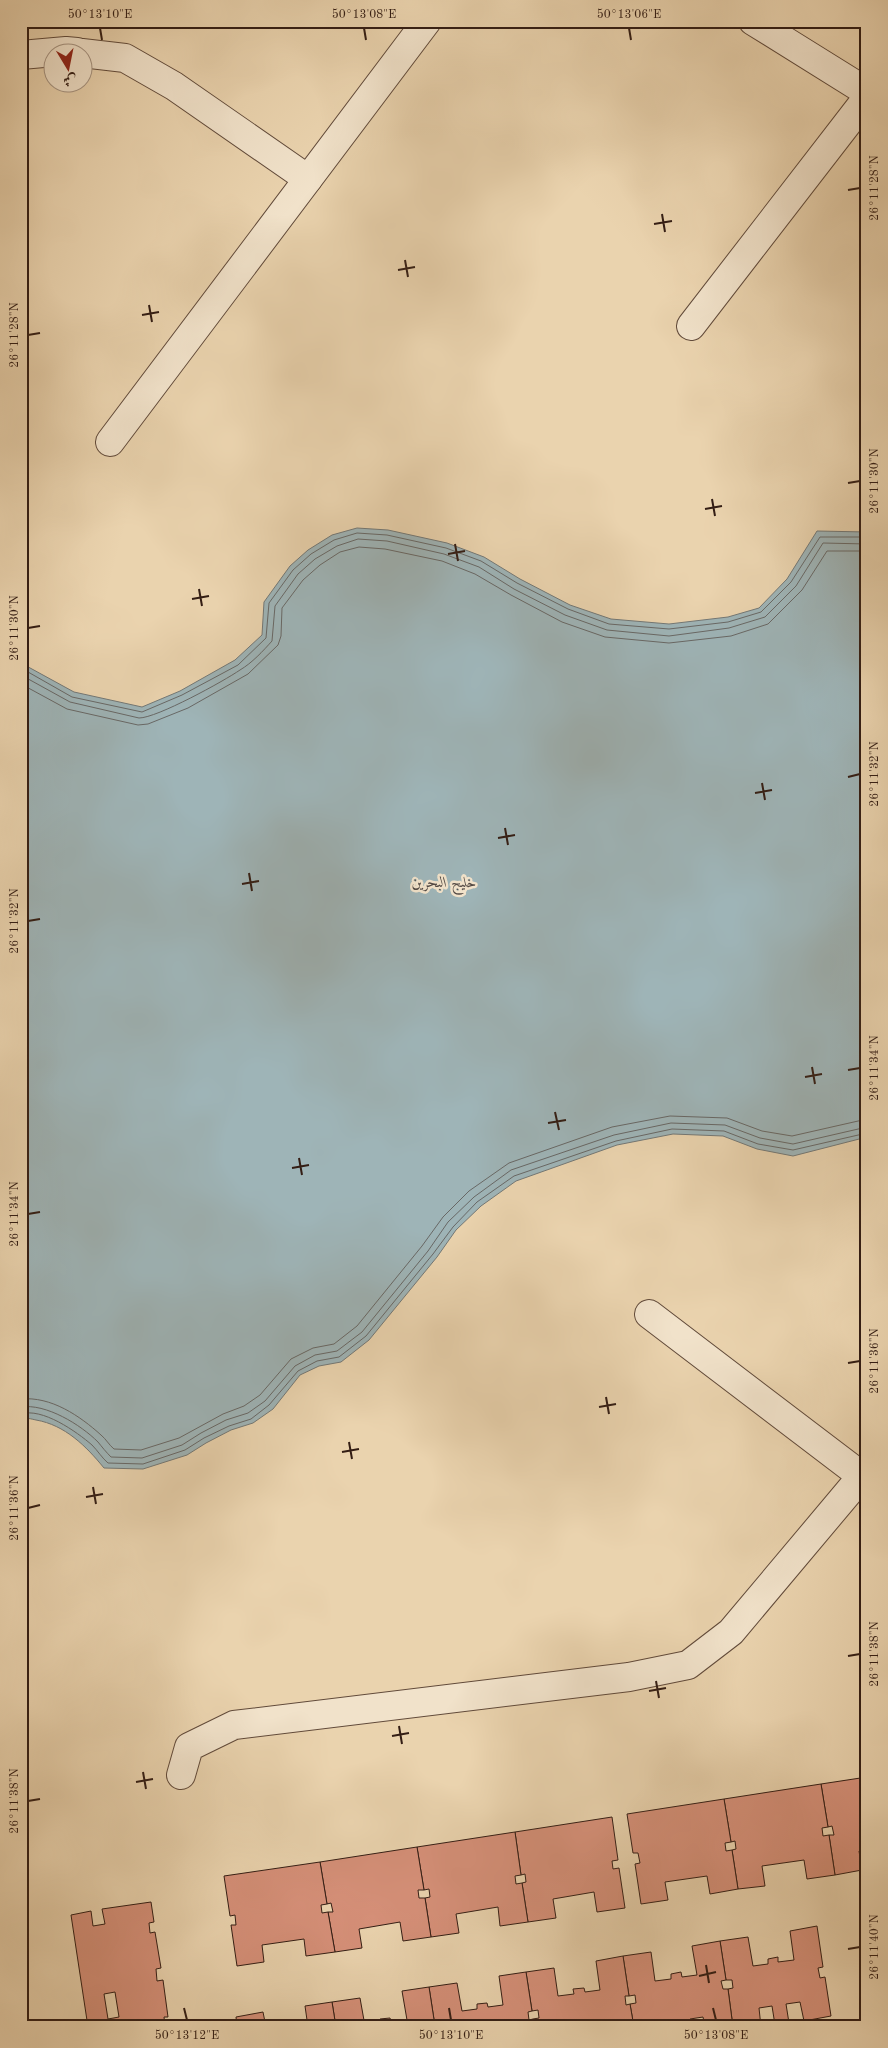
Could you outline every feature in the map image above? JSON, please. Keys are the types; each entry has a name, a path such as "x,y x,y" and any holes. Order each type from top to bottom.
{"street":[{"path":"110,442 427,21"},
{"path":"753,21 867,92"},
{"path":"21,55 42,53"},
{"path":"92,54 125,58 174,86 308,179"},
{"path":"691,326 867,98"},
{"path":"181,1775 189,1746 234,1725 629,1677 688,1665 731,1632 864,1478 649,1314"}],"water":[{"name":"خليج البحرين","path":"357,528 388,530 447,543 484,557 520,579 570,605 611,619 669,624 728,617 759,608 787,579 817,531 867,532 867,1137 793,1156 757,1149 723,1136 673,1134 617,1145 516,1181 481,1206 456,1230 437,1257 369,1340 341,1362 319,1366 300,1375 273,1409 253,1423 231,1430 187,1455 143,1469 104,1468 82,1444 66,1432 47,1423 29,1418 21,1420 21,663 74,692 142,707 180,691 235,660 262,635 264,602 290,566 308,550 332,535"}],"building":[{"path":"867,1777 867,1850 859,1851 862,1870 835,1875 829,1835 834,1835 832,1826 828,1827 821,1784"},
{"path":"821,1784 828,1827 822,1828 823,1836 829,1835 835,1875 807,1879 804,1860 762,1866 765,1886 738,1889 732,1850 736,1849 735,1841 731,1842 724,1799"},
{"path":"724,1799 731,1842 725,1843 726,1851 732,1850 738,1889 710,1894 707,1876 665,1882 668,1900 641,1904 635,1864 640,1863 638,1853 633,1853 627,1814"},
{"path":"612,1817 618,1860 612,1861 613,1869 619,1868 625,1908 597,1912 594,1892 553,1899 556,1918 528,1922 522,1883 526,1882 525,1874 521,1875 515,1832"},
{"path":"515,1832 521,1875 515,1876 516,1884 522,1883 528,1922 500,1926 498,1907 456,1914 459,1933 431,1937 425,1898 430,1897 429,1889 424,1890 417,1847"},
{"path":"417,1847 424,1890 418,1890 419,1898 425,1898 431,1937 403,1941 400,1922 359,1929 362,1948 335,1952 328,1912 333,1912 331,1903 327,1904 320,1862"},
{"path":"320,1862 327,1904 321,1905 322,1913 328,1912 335,1952 306,1956 304,1939 262,1945 264,1962 237,1966 231,1925 236,1925 235,1915 230,1916 224,1876"},
{"path":"151,1902 154,1922 149,1923 150,1933 155,1932 161,1968 156,1969 157,1981 163,1980 168,2017 164,2017 165,2026 170,2025 170,2027 88,2027 71,1915 91,1911 93,1926 105,1924 102,1909","holes":["115,1992 119,2017 108,2019 104,1994"]},
{"path":"817,1926 823,1967 818,1968 820,1978 825,1977 831,2016 804,2021 800,2002 786,2004 789,2023 775,2025 772,2006 759,2008 761,2027 733,2027 728,1989 733,1988 732,1980 726,1980 720,1941 748,1937 753,1966 768,1964 768,1959 778,1957 778,1962 794,1960 790,1931"},
{"path":"720,1941 726,1980 721,1981 723,1989 728,1989 733,2027 705,2027 703,2017 690,2019 691,2027 676,2027 675,2021 661,2023 662,2027 634,2027 630,2004 636,2003 635,1995 629,1996 623,1956 651,1952 655,1981 671,1979 671,1974 681,1972 682,1977 697,1975 692,1946"},
{"path":"623,1956 629,1996 625,1996 626,2005 630,2004 634,2027 535,2027 533,2019 539,2018 538,2010 532,2011 526,1972 554,1968 558,1996 574,1994 573,1989 584,1988 585,1992 600,1990 596,1961"},
{"path":"526,1972 532,2011 528,2012 529,2020 533,2019 535,2027 435,2026 429,1987 457,1983 462,2011 477,2009 477,2004 487,2003 488,2007 503,2005 499,1976"},
{"path":"429,1987 435,2026 336,2027 332,2002 360,1998 365,2026 381,2024 380,2019 390,2018 391,2022 407,2020 402,1991"},
{"path":"332,2002 336,2027 308,2027 305,2006"},
{"path":"263,2012 266,2027 237,2027 236,2017"}]}
